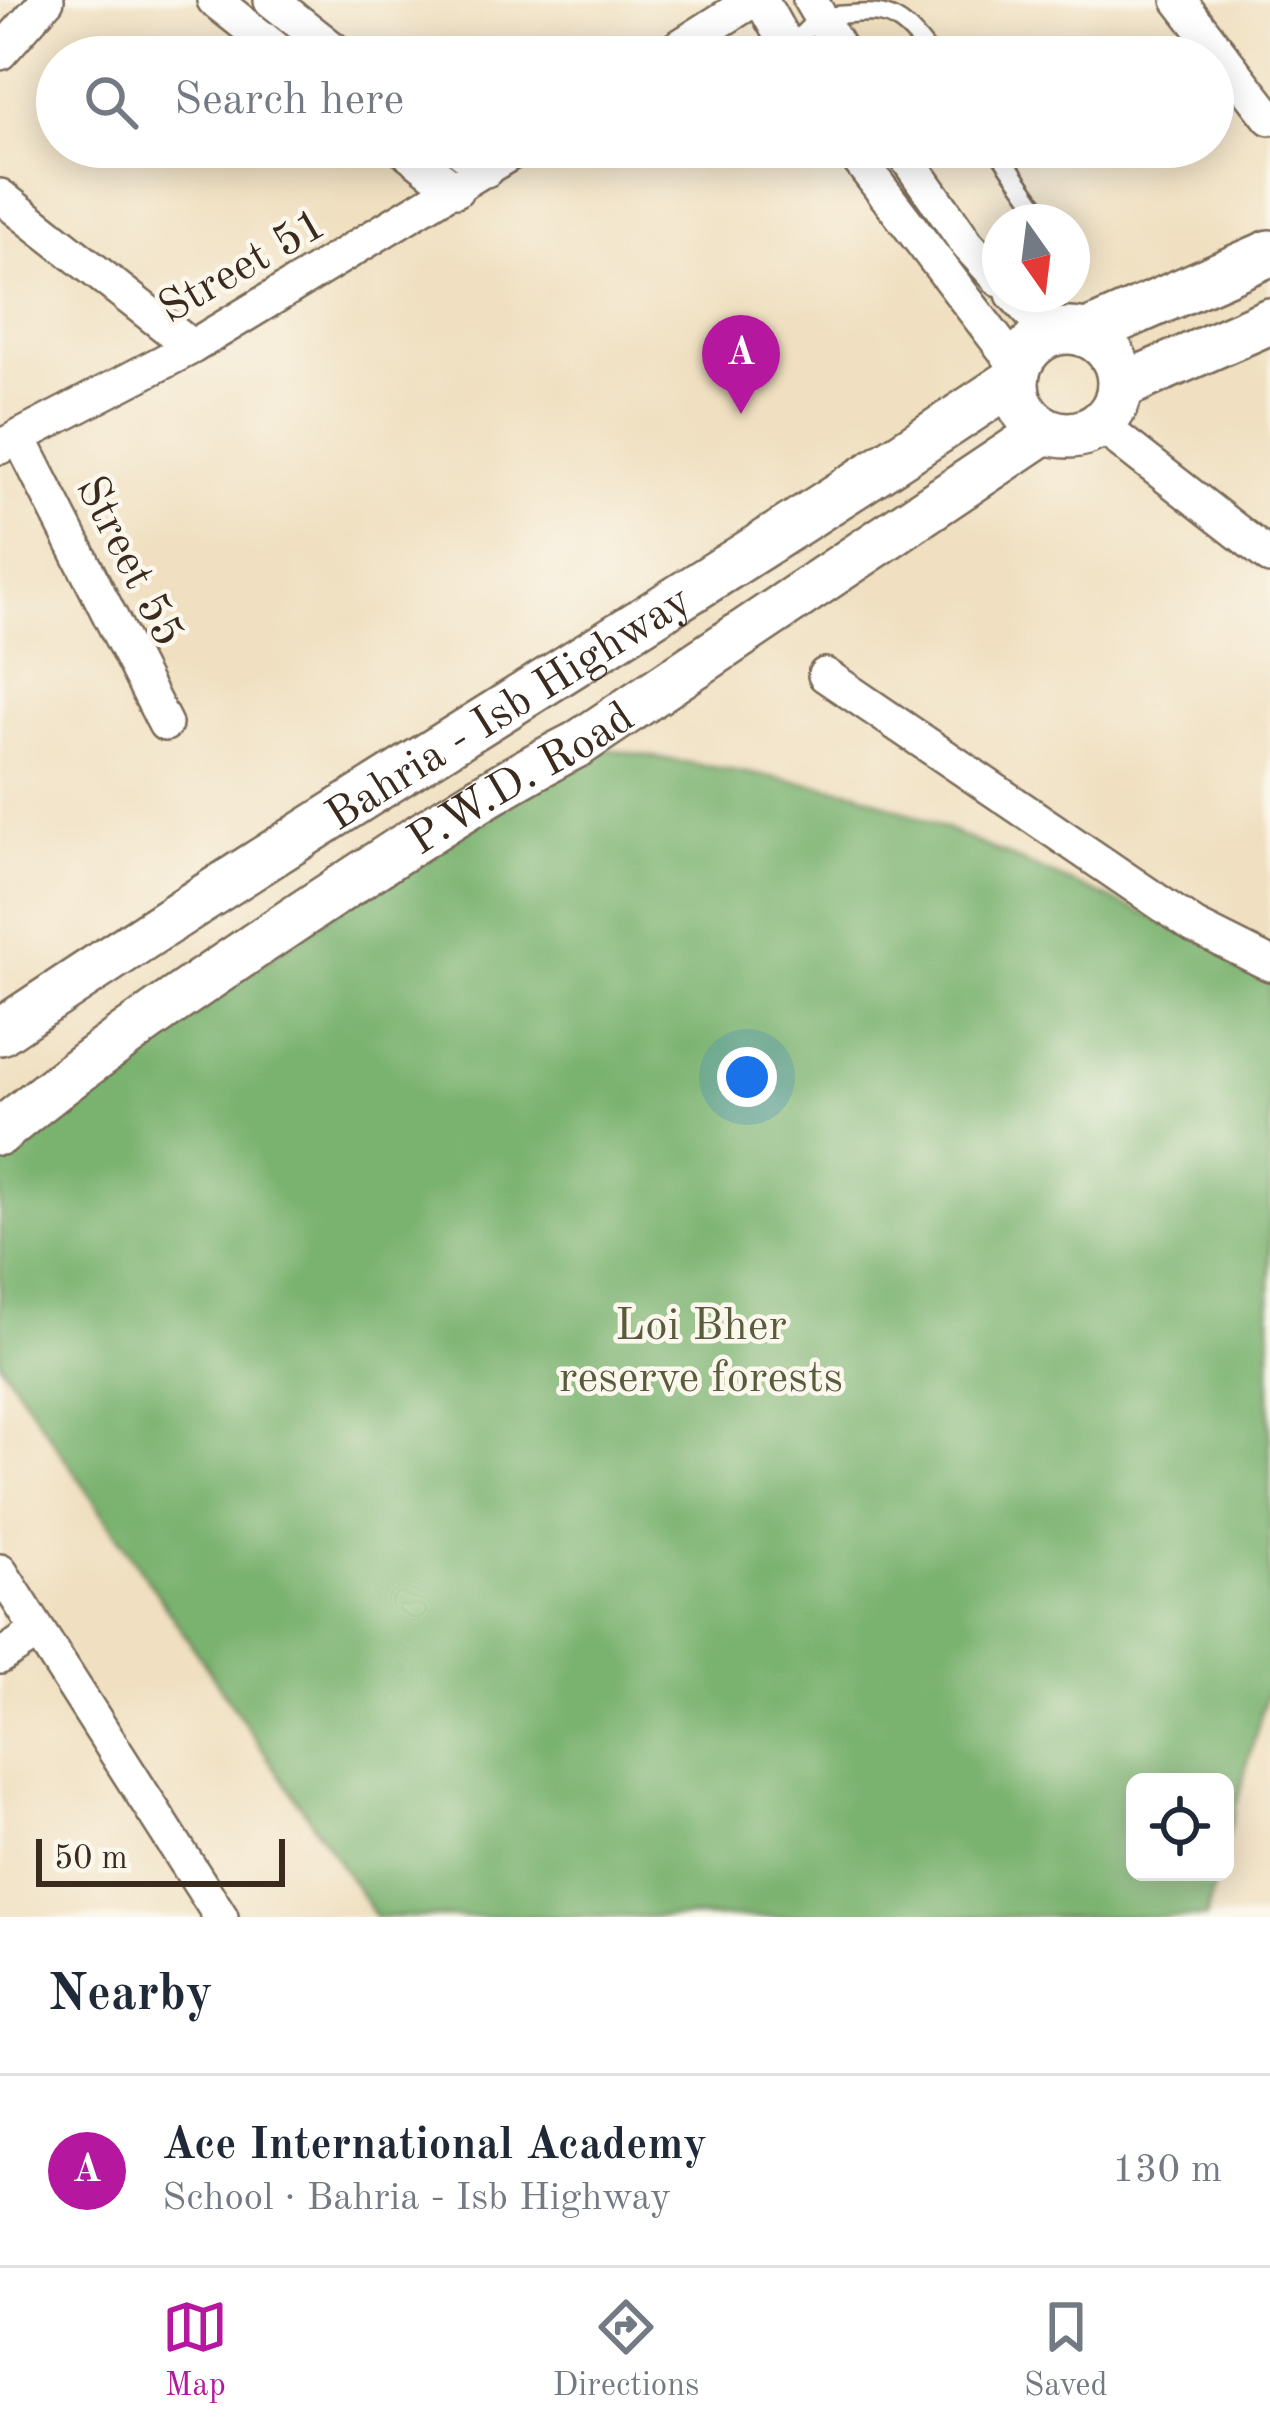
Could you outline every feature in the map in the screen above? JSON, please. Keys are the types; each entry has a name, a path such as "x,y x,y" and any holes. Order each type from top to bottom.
{"main road":[{"path":"1270,253 1025,353 1017,374 1019,400 1046,430 1074,435 1110,406 1270,321"},
{"path":"1067,334 1105,346 1117,364 1110,406"},
{"name":"Bahria - Isb Highway","path":"17,1020 215,887 809,518 1017,374"},
{"name":"P.W.D. Road","path":"0,1132 73,1072 478,797 578,743 1046,430"},
{"path":"17,1020 73,1072"}],"street":[{"path":"0,53 47,0"},
{"path":"214,0 259,36"},
{"path":"272,0 317,36"},
{"path":"698,36 757,0 779,36"},
{"path":"1179,0 1207,36"},
{"path":"815,8 832,36"},
{"path":"1234,71 1270,118"},
{"path":"428,168 456,190"},
{"name":"Street 51","path":"9,442 192,347 489,168"},
{"path":"865,168 1017,374"},
{"path":"914,168 982,260"},
{"path":"0,196 192,347"},
{"path":"1037,312 1067,334"},
{"path":"1110,406 1270,556"},
{"name":"Street 55","path":"9,442 165,724"},
{"path":"825,675 1194,926 1270,964"},
{"path":"0,1570 221,1917"},
{"path":"0,1657 36,1633"}],"lane":[{"path":"799,36 815,8 878,13 906,21 917,36"},
{"path":"1010,168 1035,204"}],"green space":[{"name":"Loi Bher reserve forests","path":"578,744 858,792 1270,967 1270,1681 1234,1813 1234,1773 1126,1773 1126,1881 1216,1881 1206,1917 376,1917 0,1362 0,1145"}],"place":[{"name":"Ace International Academy","path":"741,414"}]}
